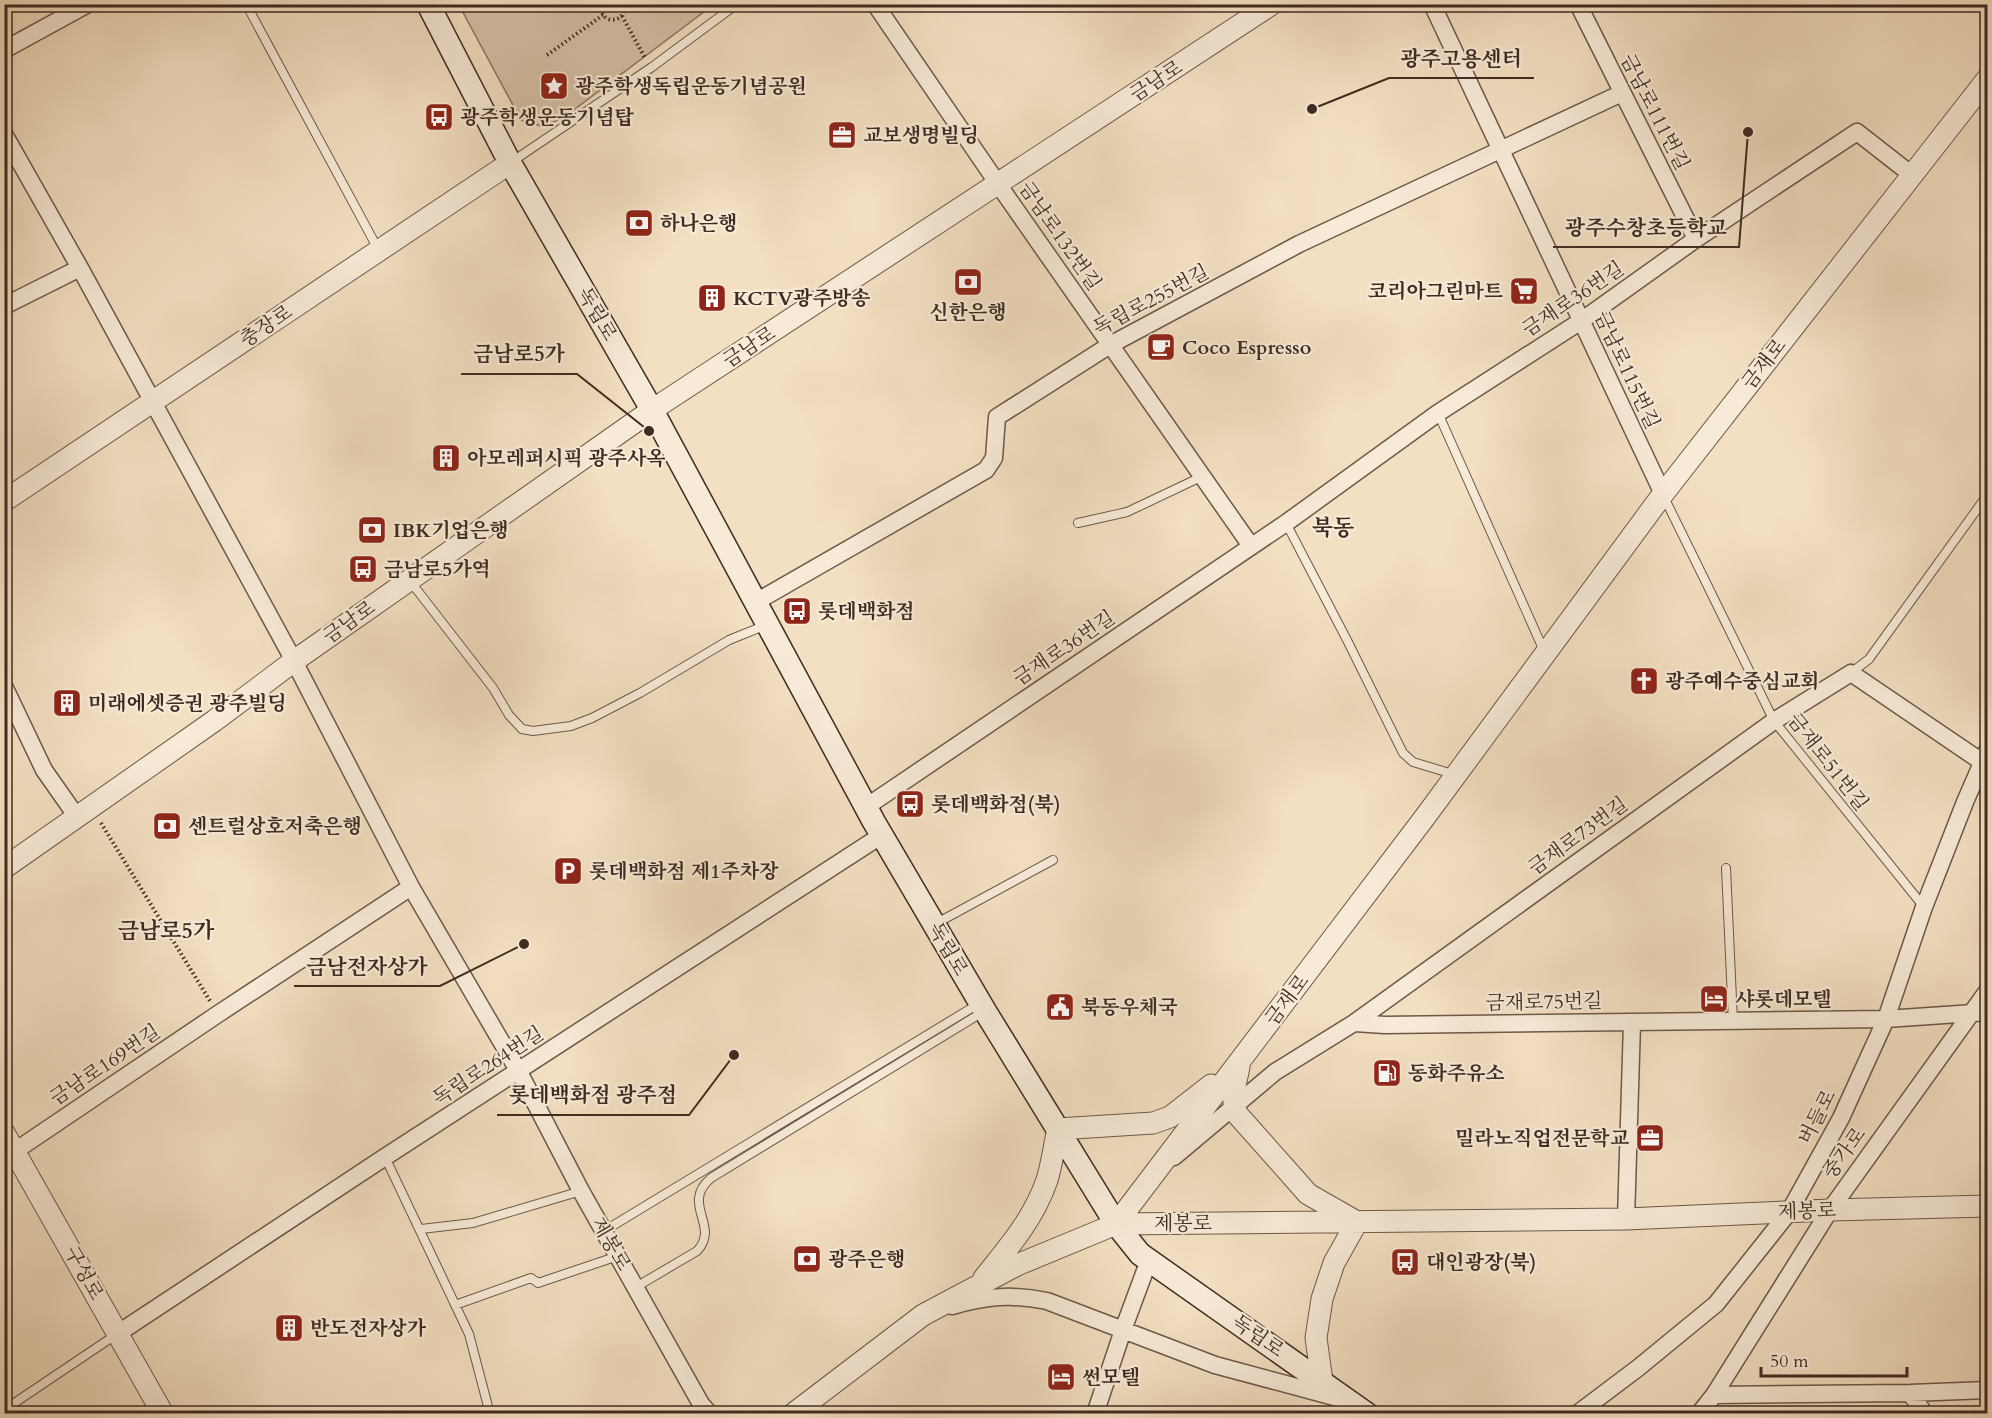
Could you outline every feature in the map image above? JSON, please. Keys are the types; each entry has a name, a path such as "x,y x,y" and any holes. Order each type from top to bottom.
{"main road":[{"name":"독립로","path":"428,4 510,163 652,410 866,807 983,1007 1116,1224 1140,1254 1359,1408"}],"street":[{"path":"4,50 88,4"},
{"name":"금남로","path":"4,868 652,410 1272,4"},
{"name":"금남로115번길","path":"1432,4 1663,494"},
{"name":"금남로111번길","path":"1578,4 1696,239"},
{"name":"금남로132번길","path":"879,6 998,184 1251,546"},
{"name":"금재로","path":"1116,1224 1457,775 1663,494 1988,78"},
{"name":"독립로255번길","path":"754,603 986,470 994,458 997,417 1110,345 1299,244 1622,93"},
{"name":"금재로36번길","path":"866,807 1286,523 1438,413 1581,321 1696,239 1857,132 1912,175"},
{"path":"4,134 80,268 294,661 411,887 519,1072"},
{"name":"충장로","path":"4,501 510,163"},
{"path":"4,306 80,268"},
{"name":"금재로73번길","path":"1153,1174 1275,1072 1354,1023 1774,721 1851,673"},
{"name":"버들로","path":"1576,1413 1638,1368 1716,1304 1789,1212 1841,1118 1886,1019 1924,908 1986,759 1851,673"},
{"path":"4,686 44,770 84,812"},
{"name":"독립로264번길","path":"117,1334 385,1157 882,835"},
{"path":"218,1014 411,887"},
{"name":"중가로","path":"1699,1413 1714,1395 1830,1210 1979,1012 1988,990"},
{"name":"금재로75번길","path":"1354,1023 1385,1025 1886,1019 1979,1012"},
{"name":"금남로169번길","path":"10,1142 218,1014"},
{"path":"1626,1219 1632,1023"},
{"path":"1241,1059 1234,1090 1233,1107 1236,1114 1308,1194 1357,1222 1334,1263 1322,1299 1316,1338 1322,1381"},
{"path":"978,1285 1015,1240 1034,1211 1047,1178 1058,1129 1137,1125 1153,1123 1170,1117 1188,1105 1241,1059"},
{"name":"제봉로","path":"519,1072 581,1191 701,1404 710,1413"},
{"name":"구성로","path":"10,1142 163,1413"},
{"name":"제봉로","path":"793,1413 923,1315 1017,1265 1116,1224 1626,1219 1988,1206"},
{"path":"1095,1413 1149,1260"},
{"path":"923,1315 996,1296 1022,1296 1047,1301 1215,1365 1359,1408"},
{"path":"1714,1395 1988,1390"},
{"path":"1910,1393 1925,1413"}],"lane":[{"path":"246,4 379,250"},
{"path":"510,163 652,67 737,4"},
{"path":"1438,413 1545,654"},
{"path":"1078,523 1127,512 1203,476"},
{"name":"금재로51번길","path":"1663,494 1774,721 1924,908"},
{"name":"금재로73번길","path":"1851,673 1869,659 1988,494"},
{"path":"1286,523 1403,753 1413,762 1457,775"},
{"path":"409,580 493,688 509,715 522,729 533,731 571,726 592,718 640,693 729,640 766,624"},
{"path":"934,925 1053,860"},
{"path":"1726,868 1733,1021"},
{"path":"604,1231 983,1007"},
{"path":"636,1287 697,1251 704,1244 707,1234 699,1206 701,1192 707,1182 983,1007"},
{"path":"385,1157 469,1334 490,1413"},
{"path":"421,1229 473,1223 581,1191"},
{"path":"455,1305 531,1278 538,1283 618,1256"},
{"path":"4,1410 117,1334"}],"path":[{"path":"601,4 603,15 612,20 622,16 625,4"},
{"path":"547,55 603,15"},
{"path":"622,16 652,67"},
{"path":"84,812 218,1014"}],"shaded area":[{"name":"광주학생독립운동기념공원","path":"459,5 713,5 567,115 544,127 521,120"}],"place":[{"name":"광주학생독립운동기념공원","path":"554,86"},
{"name":"광주고용센터","path":"1312,109"},
{"name":"광주학생운동기념탑","path":"439,117"},
{"name":"광주수창초등학교","path":"1748,132"},
{"name":"교보생명빌딩","path":"842,135"},
{"name":"하나은행","path":"639,223"},
{"name":"신한은행","path":"968,282"},
{"name":"코리아그린마트","path":"1524,291"},
{"name":"KCTV광주방송","path":"712,298"},
{"name":"Coco Espresso","path":"1161,347"},
{"name":"금남로5가","path":"649,431"},
{"name":"아모레퍼시픽 광주사옥","path":"446,458"},
{"name":"IBK기업은행","path":"372,530"},
{"name":"금남로5가역","path":"363,569"},
{"name":"롯데백화점","path":"797,611"},
{"name":"광주예수중심교회","path":"1644,681"},
{"name":"미래에셋증권 광주빌딩","path":"67,703"},
{"name":"롯데백화점(북)","path":"910,804"},
{"name":"센트럴상호저축은행","path":"167,826"},
{"name":"롯데백화점 제1주차장","path":"568,871"},
{"name":"금남전자상가","path":"524,944"},
{"name":"샤롯데모텔","path":"1714,999"},
{"name":"북동우체국","path":"1060,1007"},
{"name":"롯데백화점 광주점","path":"734,1055"},
{"name":"동화주유소","path":"1387,1073"},
{"name":"밀라노직업전문학교","path":"1650,1138"},
{"name":"광주은행","path":"807,1259"},
{"name":"대인광장(북)","path":"1405,1262"},
{"name":"반도전자상가","path":"289,1328"},
{"name":"썬모텔","path":"1061,1377"}],"district":[{"name":"북동","path":"1333,528"},
{"name":"금남로5가","path":"166,931"}]}
